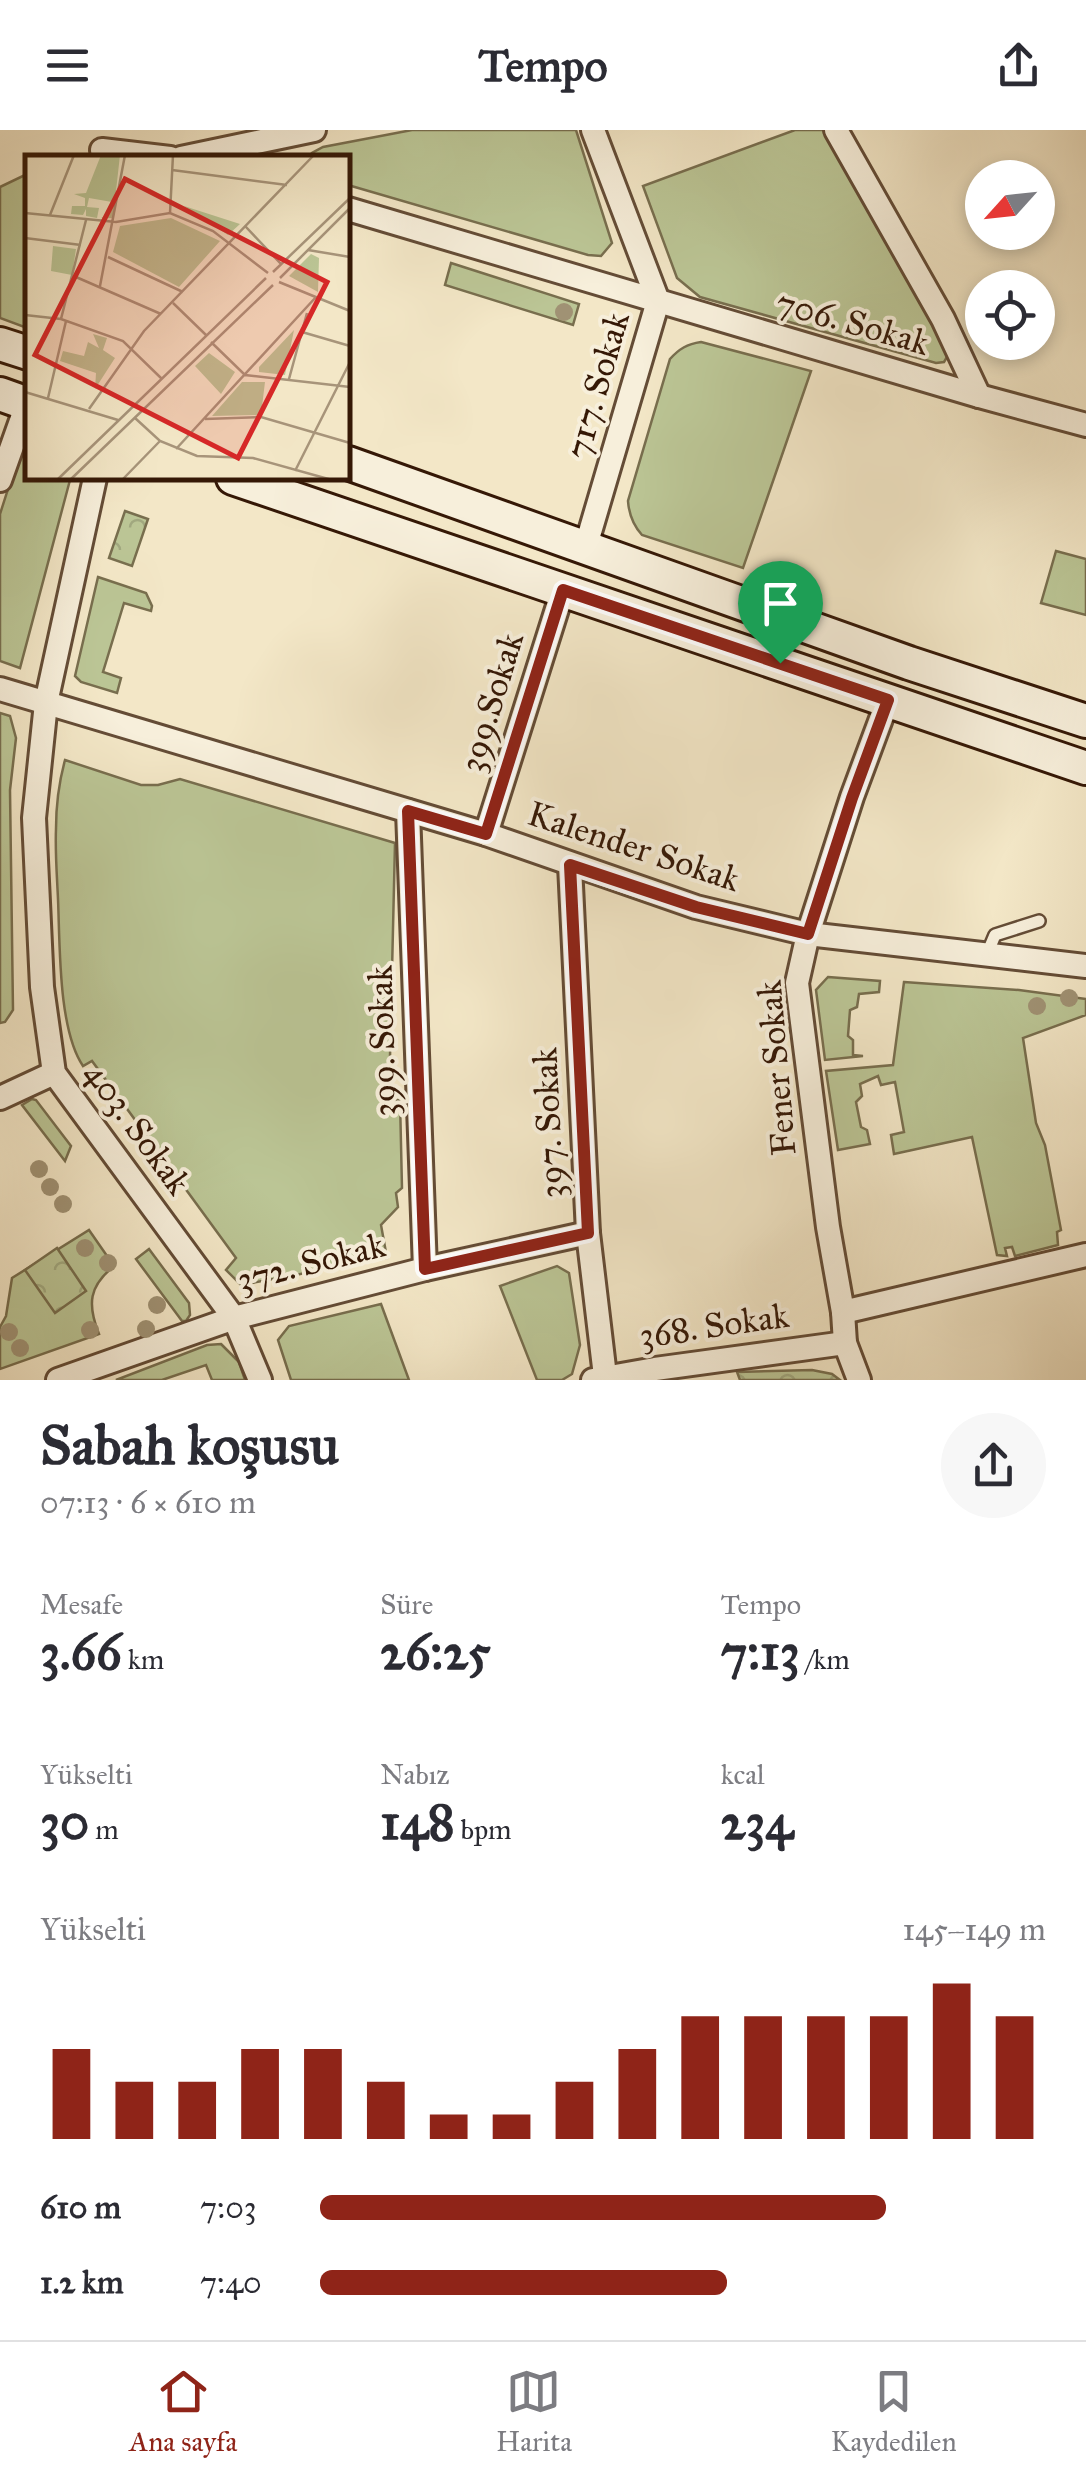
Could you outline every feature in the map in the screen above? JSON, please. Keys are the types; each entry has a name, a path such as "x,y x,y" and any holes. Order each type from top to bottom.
{"main road":[{"path":"0,344 25,352"},
{"path":"0,394 25,403"},
{"path":"350,463 909,663 1086,722"},
{"path":"240,480 1086,768"}],"street":[{"path":"195,155 308,130"},
{"name":"717. Sokak","path":"586,549 658,301 593,130"},
{"path":"836,130 944,320 979,396"},
{"path":"101,146 153,155"},
{"name":"706. Sokak","path":"350,210 1086,425"},
{"path":"0,480 25,410"},
{"name":"403. Sokak","path":"96,480 46,703 34,818 42,988 54,1073 234,1318 260,1380"},
{"name":"399.Sokak","path":"486,834 563,590"},
{"name":"Kalender Sokak","path":"0,689 486,834 696,907 808,934 1086,966"},
{"name":"Fener Sokak","path":"859,1380 845,1342 796,983 852,798 888,700"},
{"name":"399. Sokak","path":"408,811 425,1269"},
{"name":"397. Sokak","path":"570,865 599,1378"},
{"path":"0,1098 54,1073"},
{"name":"372. Sokak","path":"58,1380 234,1318 425,1269 588,1233"},
{"path":"842,1312 1086,1255"},
{"name":"368. Sokak","path":"599,1378 845,1342"}],"lane":[{"path":"987,954 995,935 1039,922"}],"green space":[{"path":"412,130 576,130 612,243 601,256 588,255 350,186 350,155 312,155 323,147"},
{"path":"795,130 823,130 950,352 944,362 936,363 700,297 677,278 643,186"},
{"path":"25,175 25,327 0,318 0,187"},
{"path":"451,263 579,304 573,325 445,285"},
{"path":"701,342 811,371 743,568 642,535 629,511 628,501 670,359 684,347"},
{"path":"25,439 25,480 70,480 20,668 0,661 0,514"},
{"path":"125,511 148,519 132,566 109,558"},
{"path":"1056,551 1086,559 1086,615 1041,603"},
{"path":"98,577 146,593 152,606 151,611 124,603 103,672 121,678 117,693 81,682 75,676"},
{"path":"0,713 10,716 16,738 10,790 13,1010 0,1023"},
{"path":"65,760 141,785 180,779 395,843 389,1100 400,1100 402,1188 396,1193 398,1207 381,1225 387,1258 241,1285 226,1270 236,1258 92,1061 83,1066 69,1031 60,962 56,820"},
{"path":"828,977 880,981 879,992 859,994 857,1007 850,1010 848,1036 853,1040 853,1055 863,1056 825,1060 816,990"},
{"path":"904,982 1086,999 1086,1015 1023,1038 1036,1123 1045,1145 1061,1230 1057,1232 1058,1245 1015,1256 1012,1247 1005,1248 1007,1256 997,1255 972,1137 894,1154 891,1135 904,1132 895,1082 881,1085 878,1076 860,1084 862,1096 856,1102 861,1127 867,1130 870,1144 838,1150 826,1071 893,1065"},
{"path":"32,1099 71,1146 65,1161 22,1105"},
{"path":"89,1230 114,1266 99,1281 93,1296 99,1334 0,1369 0,1327 6,1316 12,1278"},
{"path":"57,1248 86,1291 55,1313 25,1270"},
{"path":"149,1249 189,1303 186,1321 182,1321 136,1259"},
{"path":"557,1266 569,1273 580,1345 572,1374 562,1380 537,1380 500,1286"},
{"path":"381,1304 409,1380 291,1380 278,1340 289,1326"},
{"path":"221,1344 239,1362 245,1380 212,1380 206,1365 162,1380 116,1380 207,1345"},
{"path":"812,1370 840,1380 740,1380 737,1372"}],"route":[{"path":"563,590 780,663 888,700 808,934 696,907 570,865 588,1233 425,1269 408,811 486,834 563,590"}]}
